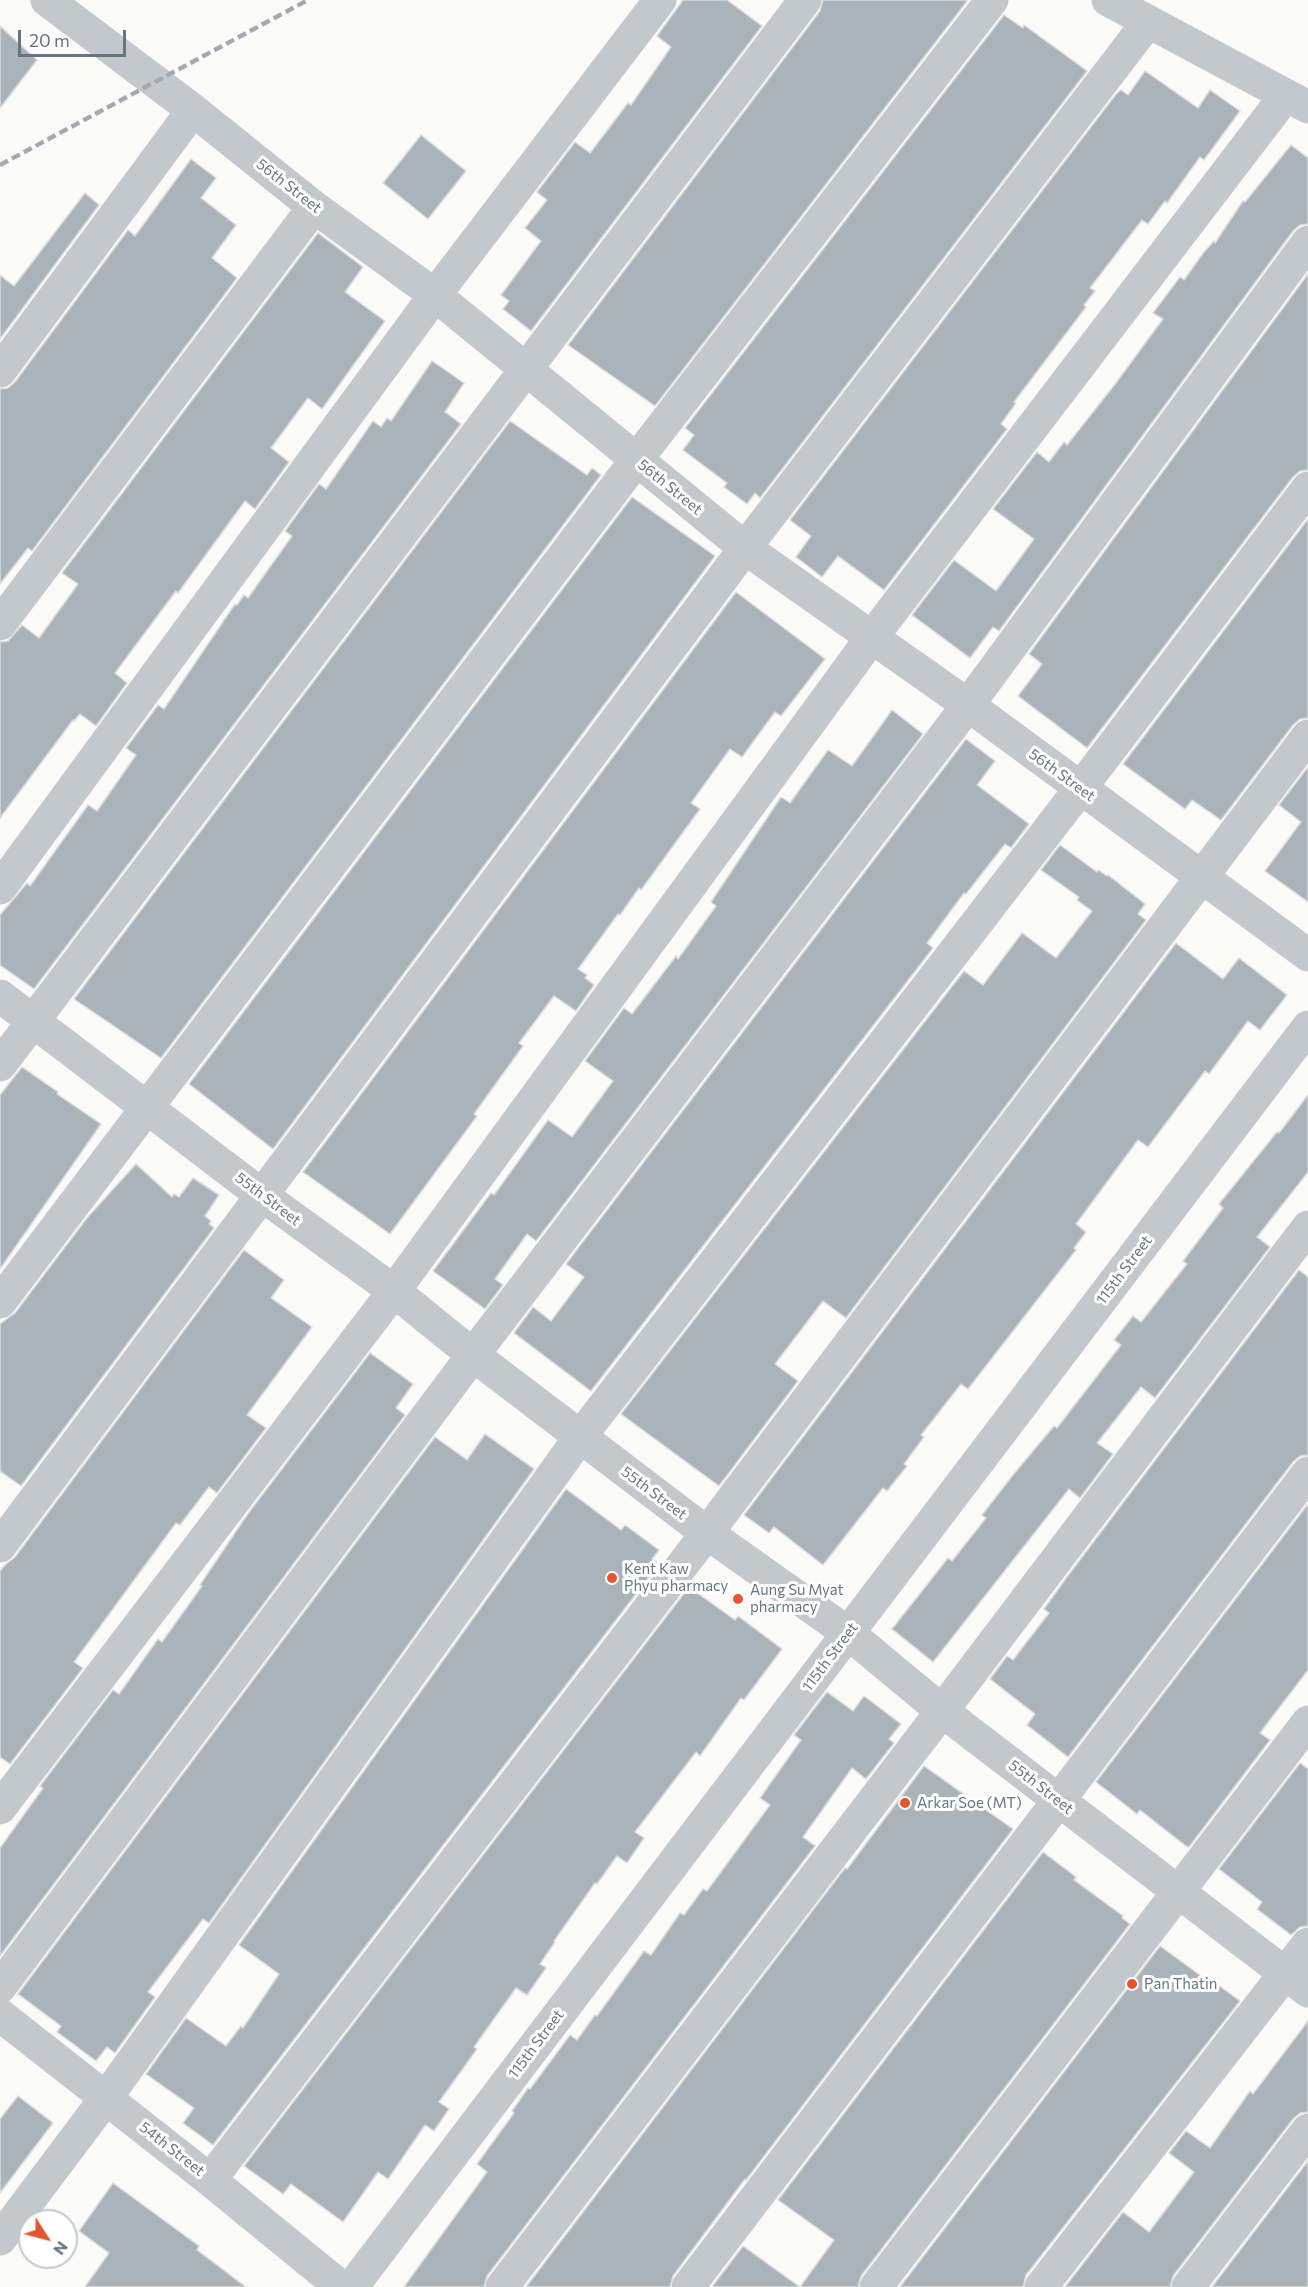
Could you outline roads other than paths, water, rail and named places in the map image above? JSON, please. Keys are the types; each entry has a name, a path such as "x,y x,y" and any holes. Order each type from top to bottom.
{"street":[{"path":"0,888 435,295 660,0"},
{"path":"0,1065 805,0"},
{"path":"0,1302 636,459 992,0"},
{"path":"0,1808 394,1291 872,637 1297,101 1108,0"},
{"name":"56th Street","path":"52,2 193,110 314,207 435,295 745,548 968,705 1308,955"},
{"path":"0,1546 745,548 1148,22"},
{"path":"0,370 193,110"},
{"path":"0,624 314,207"},
{"path":"0,1987 473,1355 968,705 1308,242"},
{"path":"0,2239 106,2098 580,1437 1080,789 1308,488"},
{"path":"210,2180 707,1533 1308,736"},
{"name":"55th Street","path":"0,996 263,1196 394,1291 473,1355 707,1533 848,1633 942,1711 1296,1982"},
{"name":"115th Street","path":"352,2287 1308,1027"},
{"path":"502,2287 1308,1227"},
{"path":"688,2287 1308,1473"},
{"path":"876,2287 1308,1722"},
{"path":"1041,2287 1296,1982 1308,1944"},
{"name":"54th Street","path":"0,2015 210,2180 341,2287"},
{"path":"1188,2287 1308,2130"}],"railway":[{"path":"0,165 308,0"}],"place":[{"name":"Kent Kaw Phyu pharmacy","path":"612,1578"},
{"name":"Aung Su Myat pharmacy","path":"738,1599"},
{"name":"Arkar Soe (MT)","path":"905,1803"},
{"name":"Pan Thatin","path":"1132,1984"}]}
